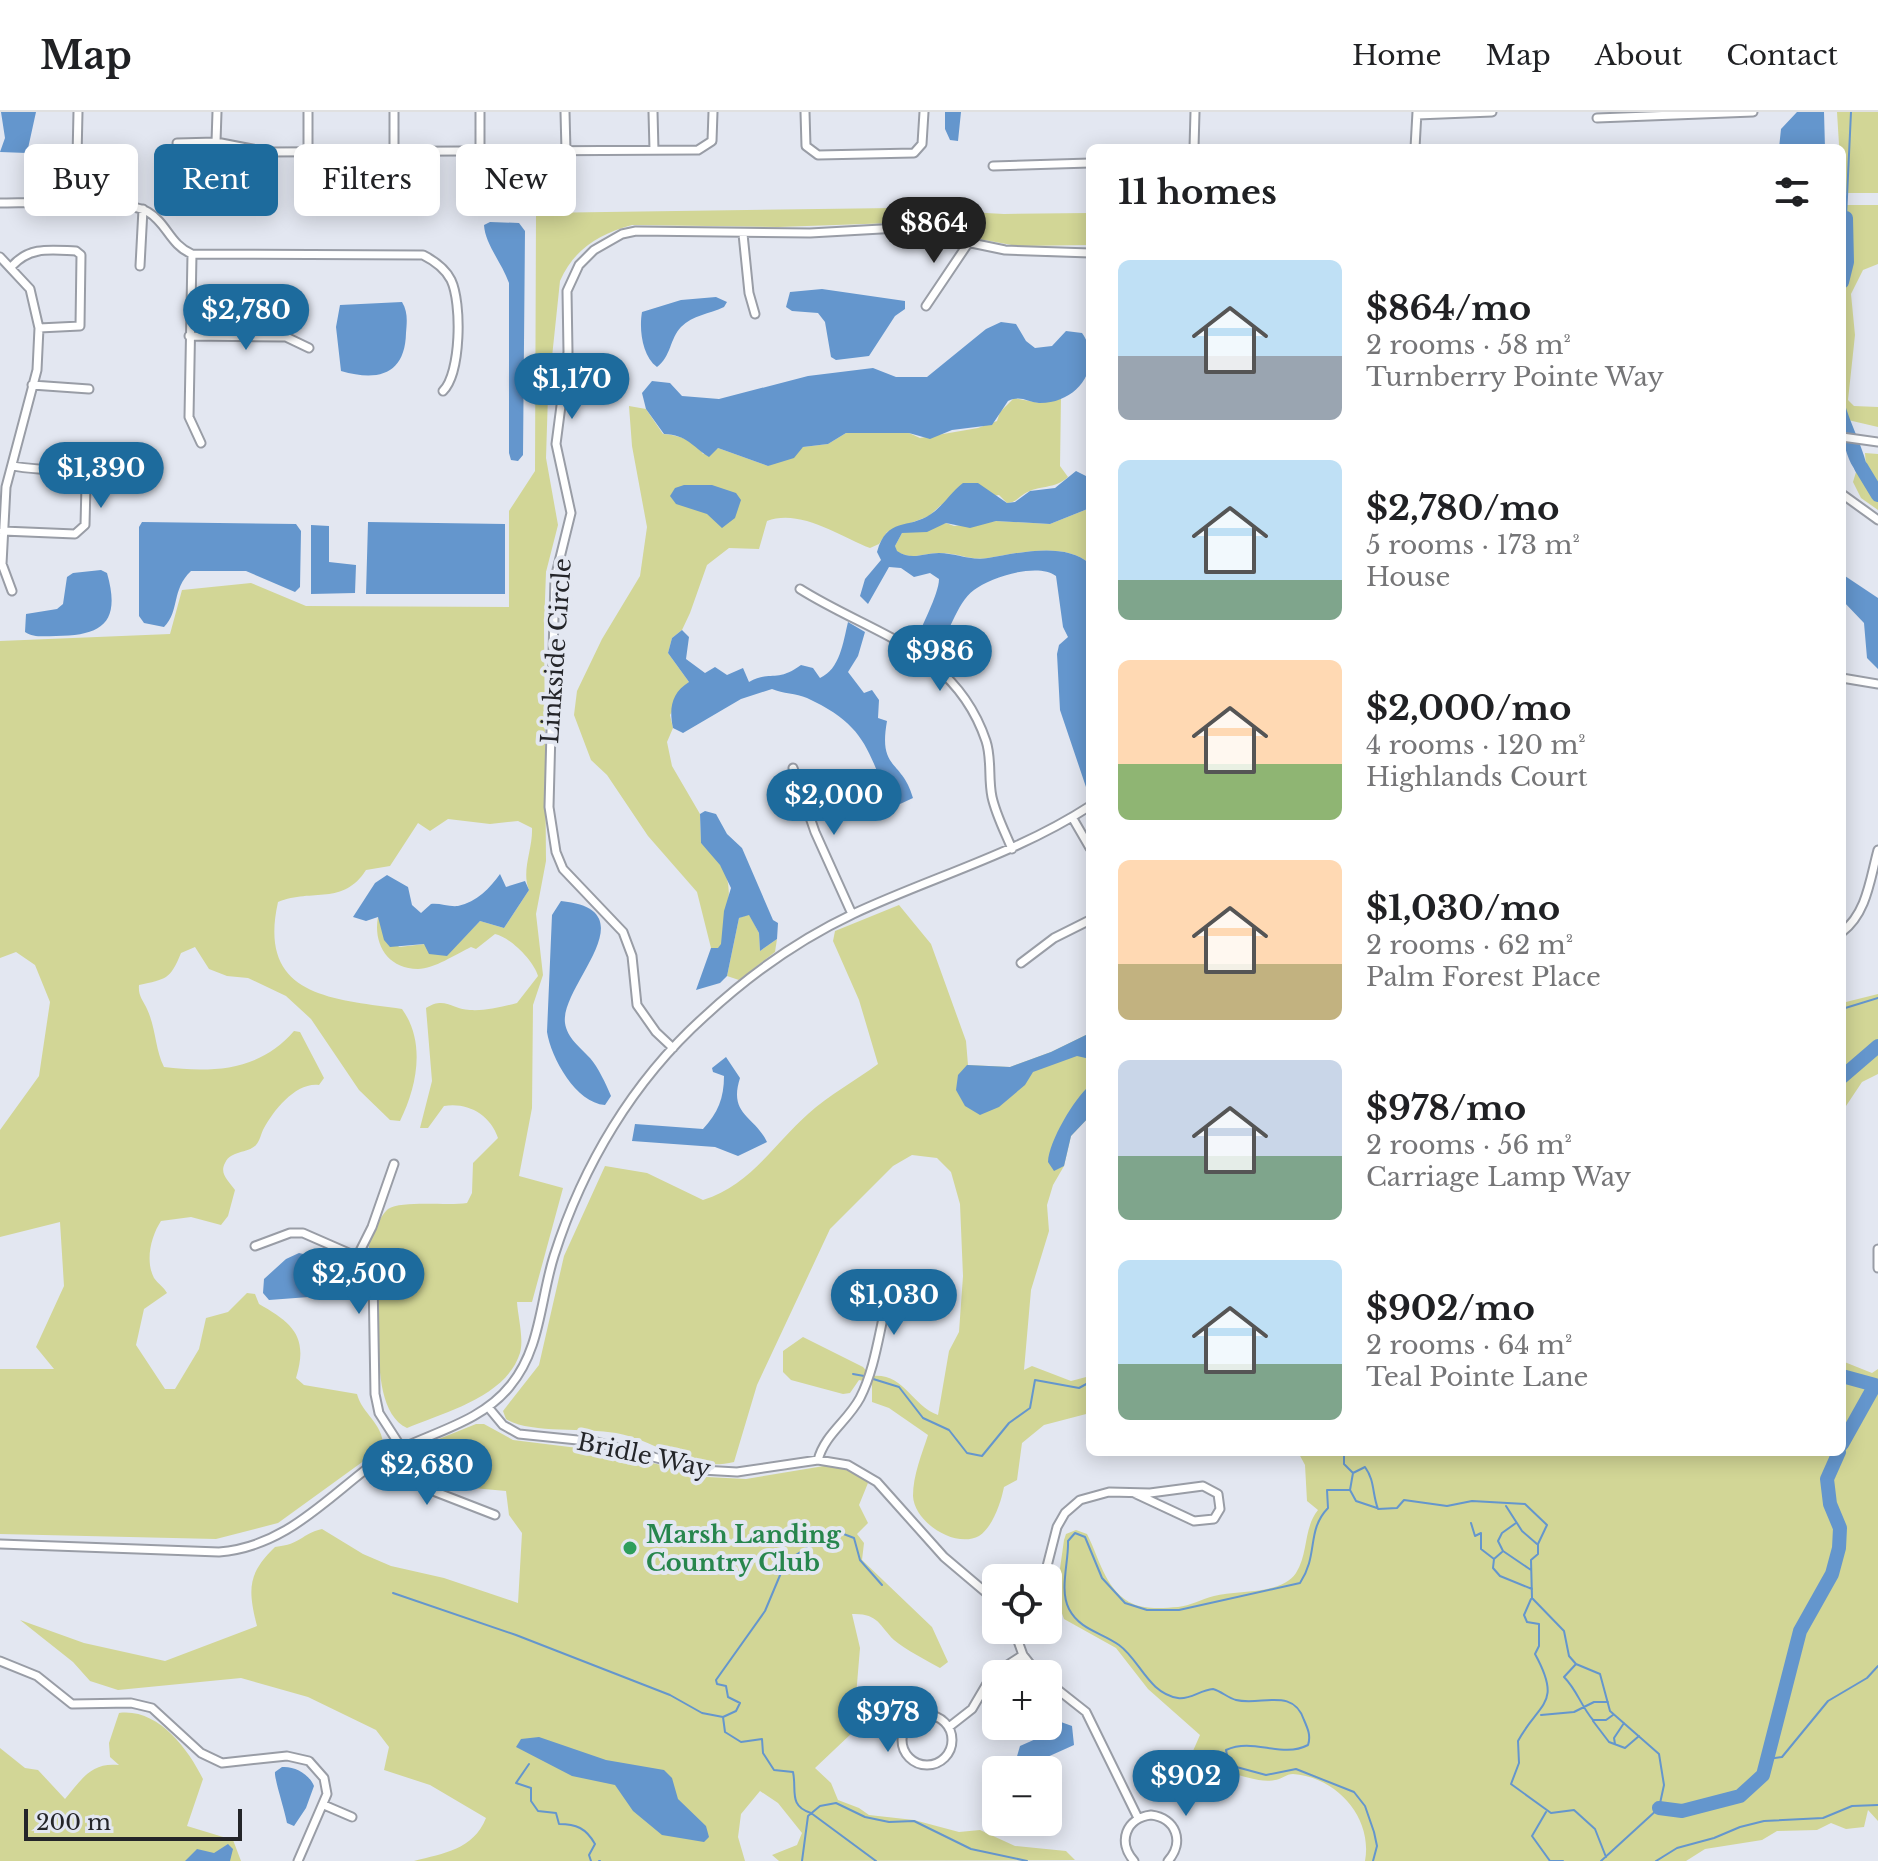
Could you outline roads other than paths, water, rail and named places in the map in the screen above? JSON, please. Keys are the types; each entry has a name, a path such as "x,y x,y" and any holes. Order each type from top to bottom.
{"street":[{"path":"77,144 78,112"},
{"path":"216,142 217,112"},
{"path":"308,112 308,144"},
{"path":"394,112 394,144"},
{"path":"480,112 480,144"},
{"path":"565,112 566,144"},
{"path":"653,112 654,150"},
{"path":"576,151 698,150 709,145 713,112"},
{"path":"805,112 806,146 818,155 914,153 922,144 924,112"},
{"path":"1194,144 1195,112"},
{"path":"1416,144 1417,114 1492,112"},
{"path":"1597,118 1753,112"},
{"path":"177,143 216,142 268,152 294,152"},
{"path":"993,166 1086,163"},
{"path":"0,203 24,203"},
{"path":"138,209 156,218 177,246 192,254 411,253 429,258 447,274 456,298 456,363 450,384 443,391"},
{"path":"140,266 143,209"},
{"name":"Linkside Circle","path":"673,1048 637,1005 632,956 623,932 563,869 551,825 548,788 555,581 571,513 556,444 568,352 566,301 579,265 594,250 622,234 645,230 743,234 899,228 1005,250 1086,253"},
{"path":"743,234 749,293 755,314"},
{"path":"926,306 969,242"},
{"path":"12,266 21,256 34,251 76,251 81,255 80,326 39,328"},
{"path":"192,254 189,417 201,443"},
{"path":"0,257 12,266 30,289 39,328 37,370 6,487 2,564 12,591"},
{"path":"189,336 286,337 309,348"},
{"path":"32,385 89,389"},
{"path":"1846,437 1878,442"},
{"path":"3,531 75,534 85,525 86,485 82,476 73,472 39,472 13,466"},
{"path":"1846,497 1878,520"},
{"path":"800,589 905,643 931,661 954,686 969,706 985,740 992,796 1012,849"},
{"path":"1846,679 1878,684"},
{"path":"793,768 815,832 852,914"},
{"path":"0,1544 219,1552 253,1547 296,1526 403,1446 488,1407 506,1391 527,1360 553,1258 589,1169 619,1117 673,1048 761,969 852,914 1012,849 1086,808"},
{"path":"1072,817 1086,841"},
{"path":"1846,928 1856,919 1864,903 1878,850"},
{"path":"1021,963 1054,938 1086,922"},
{"path":"358,1255 372,1227 394,1164"},
{"path":"255,1246 290,1233 303,1233 367,1261 373,1277 375,1394 379,1413 428,1489 495,1515"},
{"path":"1878,1249 1878,1268"},
{"path":"818,1460 825,1440 856,1404 867,1382 887,1301"},
{"name":"Bridle Way","path":"488,1407 503,1425 519,1434 597,1442 702,1470 737,1472 818,1460 848,1465 877,1482 936,1549 982,1589"},
{"path":"1048,1564 1057,1527 1070,1507 1097,1493 1134,1493 1203,1486 1218,1494 1220,1509 1214,1519 1200,1523 1134,1493"},
{"path":"1019,1644 1027,1660"},
{"path":"949,1727 972,1709 992,1675 1023,1655"},
{"path":"0,1661 37,1676 72,1704 131,1703 152,1708 215,1761 229,1764 287,1756 304,1758 324,1778 324,1805 298,1861"},
{"path":"1062,1693 1086,1712 1138,1818"},
{"path":"932,1716 949,1727 952,1744 942,1759 920,1763 905,1753 901,1736 911,1721 932,1716"},
{"path":"324,1805 352,1817"},
{"path":"1134,1861 1124,1840 1128,1827 1138,1818 1157,1815 1174,1828 1178,1842 1168,1861"}],"water":[{"path":"1,112 36,112 29,144 24,144 24,153 0,152 5,138"},
{"path":"945,112 961,112 958,141 950,140 945,129"},
{"path":"1797,112 1824,112 1825,144 1779,144 1781,129"},
{"path":"490,222 519,223 525,231 523,455 518,461 511,460 509,453 509,283 485,232 484,225"},
{"path":"822,289 905,301 905,309 895,316 869,356 836,360 831,357 825,322 818,313 792,311 786,307 790,292"},
{"path":"716,297 727,302 724,307 696,317 681,327 657,367 648,356 643,342 642,312 681,300"},
{"path":"402,302 406,313 406,333 401,358 395,366 378,375 341,371 336,327 340,305"},
{"path":"1001,322 1016,324 1026,341 1035,348 1052,346 1066,331 1082,333 1086,341 1084,380 1076,390 1053,402 1008,401 992,425 952,430 930,439 909,433 846,433 828,444 803,447 794,458 768,466 718,448 709,457 684,439 664,434 646,409 642,393 652,381 670,383 682,396 719,399 808,376 873,368 896,377 927,377 986,329"},
{"path":"1846,406 1866,462 1867,482 1846,452"},
{"path":"1076,471 1086,476 1086,510 1050,524 996,521 970,528 946,523 927,532 902,533 895,546 897,551 908,556 939,553 988,558 1041,550 1068,553 1086,561 1086,787 1060,710 1057,654 1059,645 1068,637 1063,627 1056,576 1038,570 1027,571 982,585 968,596 944,638 932,652 919,636 939,579 930,573 914,577 901,568 889,567 868,604 860,596 865,579 881,560 877,552 886,533 931,514 963,483 978,483 1007,503 1015,502 1030,491 1055,488"},
{"path":"712,485 736,493 741,500 735,518 722,528 707,514 676,504 670,496 675,488"},
{"path":"142,522 296,524 301,531 300,587 295,592 246,571 191,571 181,586 172,614 164,627 144,623 139,616 139,527"},
{"path":"368,522 505,524 505,594 366,594"},
{"path":"311,525 329,526 329,562 356,565 355,593 311,594"},
{"path":"101,570 107,573 112,604 104,623 86,633 72,635 40,636 25,632 26,614 57,609 63,604 67,577 73,573"},
{"path":"1846,577 1878,598 1878,669 1867,658 1864,623 1846,604"},
{"path":"848,622 865,632 858,656 848,672 864,693 872,690 879,700 878,718 887,721 885,737 888,757 913,798 900,804 889,801 869,752 853,728 803,696 772,689 741,699 683,733 673,728 671,714 675,696 689,682 668,653 672,638 682,630 689,637 686,659 705,673 715,667 727,675 743,668 749,682 786,674 801,665 813,668 820,678 827,674 836,662"},
{"path":"705,811 716,814 727,834 742,848 773,920 778,923 777,939 760,951 759,933 749,915 739,918 727,976 720,983 696,990 711,948 718,948 721,944 724,911 731,888 720,865 701,843 700,814"},
{"path":"500,874 506,887 525,881 529,890 504,928 480,921 447,956 429,954 424,944 390,947 384,940 378,917 366,921 353,917 375,883 387,875 408,887 412,905 421,913 431,904 458,906 471,901"},
{"path":"561,901 587,907 599,919 600,934 595,951 567,1007 565,1023 571,1038 593,1062 604,1081 611,1096 605,1105 594,1102 575,1088 559,1066 549,1043 552,915"},
{"path":"1086,1035 1086,1058 1077,1056 1033,1072 1025,1085 999,1107 980,1115 965,1106 956,1090 958,1075 967,1065 1010,1067"},
{"path":"726,1057 740,1078 737,1100 740,1108 767,1142 738,1156 715,1147 632,1141 635,1124 703,1129 713,1117 723,1091 724,1076 713,1072 712,1068"},
{"path":"1086,1089 1086,1120 1071,1136 1064,1166 1054,1171 1048,1162 1049,1153 1070,1110"},
{"path":"299,1253 316,1257 322,1264 320,1285 309,1297 269,1300 263,1293 264,1279 286,1259"},
{"path":"1062,1722 1072,1726 1074,1745 1050,1756 1017,1756 1020,1746 1034,1740 1062,1740"},
{"path":"539,1737 606,1760 664,1770 672,1778 678,1799 706,1826 709,1837 704,1842 662,1835 633,1811 615,1785 572,1776 516,1747 521,1739"},
{"path":"282,1767 301,1772 314,1786 306,1808 294,1826 287,1823 276,1781 275,1772"},
{"path":"228,1844 233,1849 230,1861 185,1861 197,1849 214,1853"}],"waterway":[{"path":"1846,218 1851,112"},
{"path":"1846,218 1846,266"},
{"path":"1861,467 1878,495"},
{"path":"1846,1008 1878,998"},
{"path":"1846,1074 1878,1046"},
{"path":"853,1374 864,1376"},
{"path":"1846,1377 1875,1385 1846,1437"},
{"path":"870,1378 899,1387 923,1418 949,1430 967,1453 982,1456 1009,1423 1030,1408 1035,1380 1079,1388 1086,1384"},
{"path":"1344,1456 1344,1464 1353,1473 1365,1467 1378,1509 1397,1508 1404,1500 1447,1506 1472,1501 1525,1504 1547,1525 1538,1544 1538,1554 1531,1560 1532,1598 1564,1631 1569,1656 1576,1664 1600,1674 1610,1711 1659,1754 1664,1785 1659,1808 1601,1861"},
{"path":"1659,1808 1682,1811 1740,1796 1763,1775 1800,1631 1832,1574 1839,1548 1840,1528 1830,1504 1827,1479 1837,1456"},
{"path":"1353,1473 1350,1490 1356,1501 1377,1508"},
{"path":"1350,1490 1327,1490 1328,1508 1317,1525 1309,1562 1300,1583 1179,1610 1147,1610 1125,1603 1102,1578 1085,1537 1075,1533 1068,1541 1065,1593 1069,1609 1079,1622 1119,1645 1152,1683 1168,1695 1182,1698 1213,1689 1236,1700 1284,1701 1299,1710 1307,1726 1308,1745 1288,1750 1236,1747 1226,1750 1229,1765 1266,1775 1296,1769 1354,1792 1365,1806 1374,1832 1377,1846 1373,1861"},
{"path":"1506,1506 1522,1531 1537,1544"},
{"path":"1471,1523 1475,1536 1481,1533 1481,1549 1494,1559"},
{"path":"1516,1523 1502,1533 1498,1541 1503,1551 1531,1570"},
{"path":"876,1861 799,1806 793,1772 774,1770 763,1753 762,1739 741,1742 725,1732 723,1717 736,1711 740,1703 728,1697 726,1686 717,1684 716,1680 765,1611 786,1561 823,1538 841,1533 854,1538 860,1560 882,1585"},
{"path":"1502,1552 1494,1559 1493,1568 1500,1576 1532,1589"},
{"path":"393,1593 516,1635 670,1695 702,1713 723,1717"},
{"path":"1531,1599 1524,1615 1527,1622 1539,1624 1539,1646 1535,1654 1547,1684 1547,1694 1545,1702 1518,1741 1519,1763 1511,1784 1551,1813 1574,1810 1595,1829 1606,1857"},
{"path":"1576,1664 1564,1677 1589,1715 1593,1720 1606,1720 1613,1715"},
{"path":"1768,1759 1782,1757 1828,1701 1867,1678 1878,1666"},
{"path":"1541,1715 1574,1712 1594,1702 1608,1702"},
{"path":"1593,1721 1609,1742 1625,1748 1639,1736"},
{"path":"1615,1744 1614,1738 1624,1723"},
{"path":"529,1764 516,1783 531,1788 531,1801 538,1811 556,1813 559,1824 575,1826 588,1834 595,1844 589,1855 591,1861"},
{"path":"802,1861 808,1816 820,1806 836,1803 865,1817 889,1822 914,1821 971,1849 1027,1861"},
{"path":"1656,1861 1677,1848 1740,1827 1764,1821 1823,1818 1852,1806 1878,1805"},
{"path":"1546,1812 1532,1836 1550,1861 1563,1861"}],"place":[{"name":"Marsh Landing Country Club","path":"630,1548"}]}
